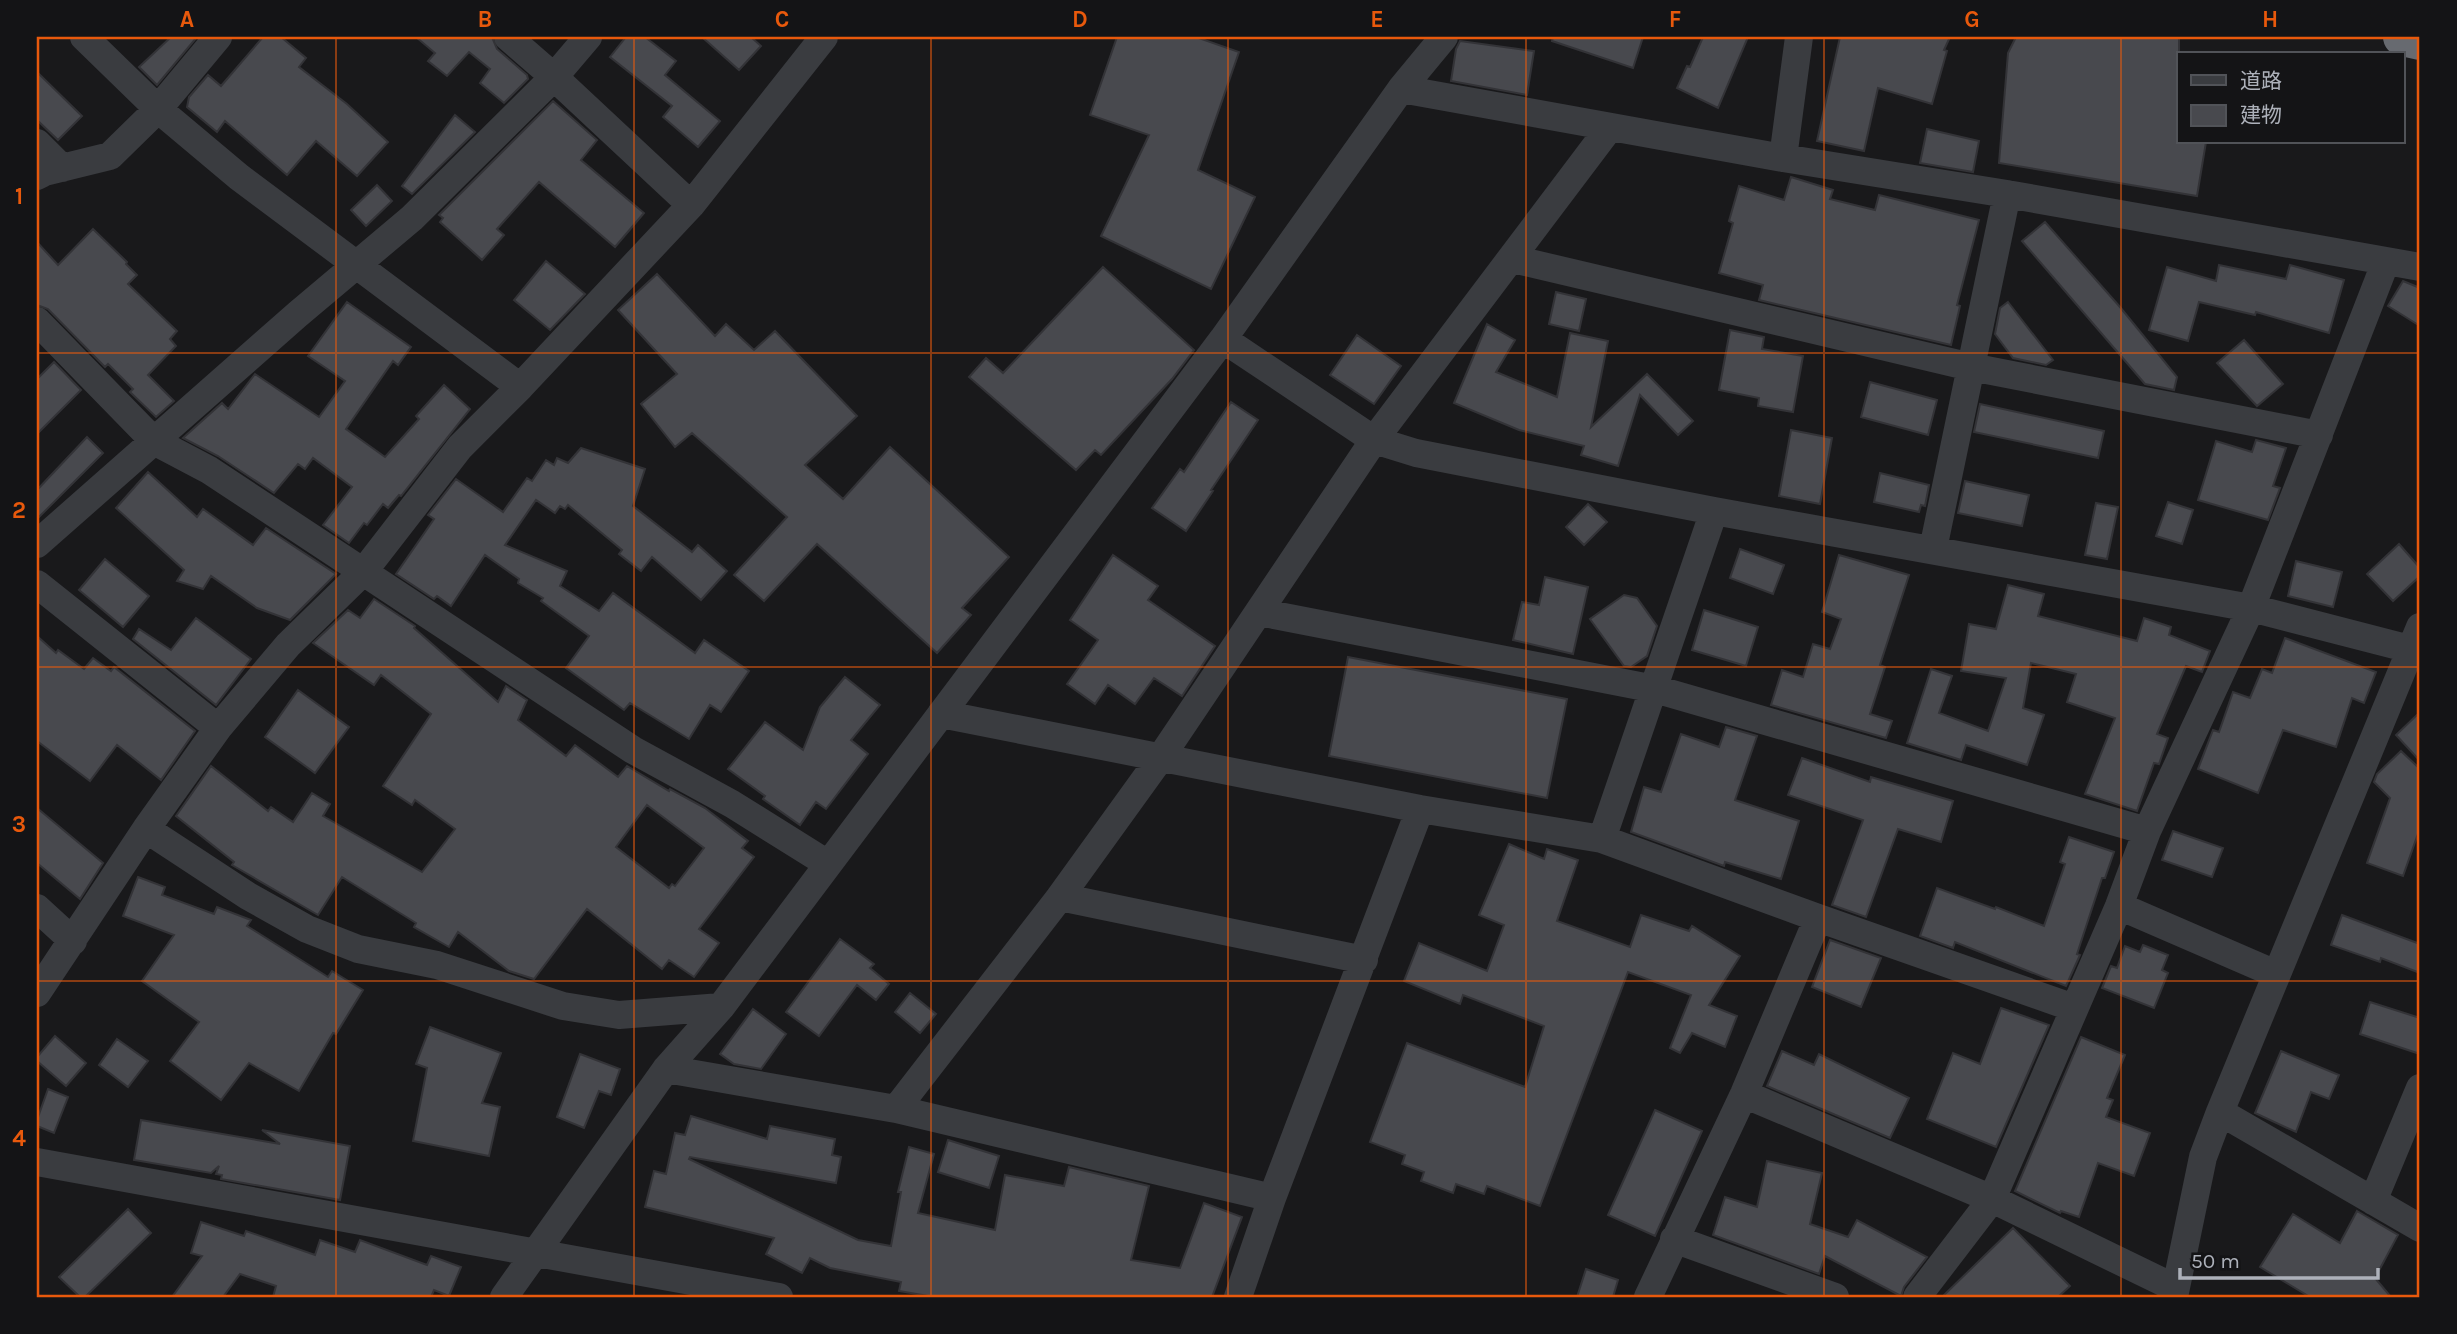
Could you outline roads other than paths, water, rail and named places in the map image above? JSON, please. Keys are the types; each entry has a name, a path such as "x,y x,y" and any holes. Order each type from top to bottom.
{"highway":[{"path":"2402,37 2420,41"}],"street":[{"path":"84,37 158,109 239,177 520,387"},
{"path":"37,143 49,172 110,156 158,109 218,37"},
{"path":"508,37 691,205"},
{"path":"37,544 412,218 554,77 588,37"},
{"path":"37,993 146,829 218,728 288,645 365,571 460,447 691,205 824,37"},
{"path":"504,1297 666,1069 721,1007 1223,339 1401,89 1444,37"},
{"path":"1783,158 1799,37"},
{"path":"1401,89 1783,158 2007,194 2420,267"},
{"path":"896,1109 1060,897 1161,757 1374,440 1610,127"},
{"path":"1933,549 2007,194"},
{"path":"1513,259 1971,367 2319,435"},
{"path":"1917,1297 1992,1199 2119,906 2147,831 2251,608 2386,261"},
{"path":"37,321 153,441 209,470 633,750 732,804 828,864"},
{"path":"1223,339 1374,440 1416,453 1714,511 2251,608 2417,644 2276,974 2203,1157 2174,1293 1992,1199 1744,1094"},
{"path":"1602,839 1714,511"},
{"path":"37,584 218,728"},
{"path":"1259,612 1655,689 2147,831"},
{"path":"941,714 1420,809 1602,839 2074,1008"},
{"path":"1238,1297 1272,1198 1420,809"},
{"path":"146,829 248,896 307,929 358,949 437,965 563,1006 619,1015 721,1007"},
{"path":"1060,897 1364,960"},
{"path":"2119,906 2276,974"},
{"path":"37,908 73,941"},
{"path":"1648,1297 1744,1094 1818,918"},
{"path":"666,1069 896,1109 1272,1198"},
{"path":"2373,1201 2420,1088"},
{"path":"2220,1112 2420,1228"},
{"path":"37,1162 779,1297"},
{"path":"1674,1240 1835,1297"}]}
